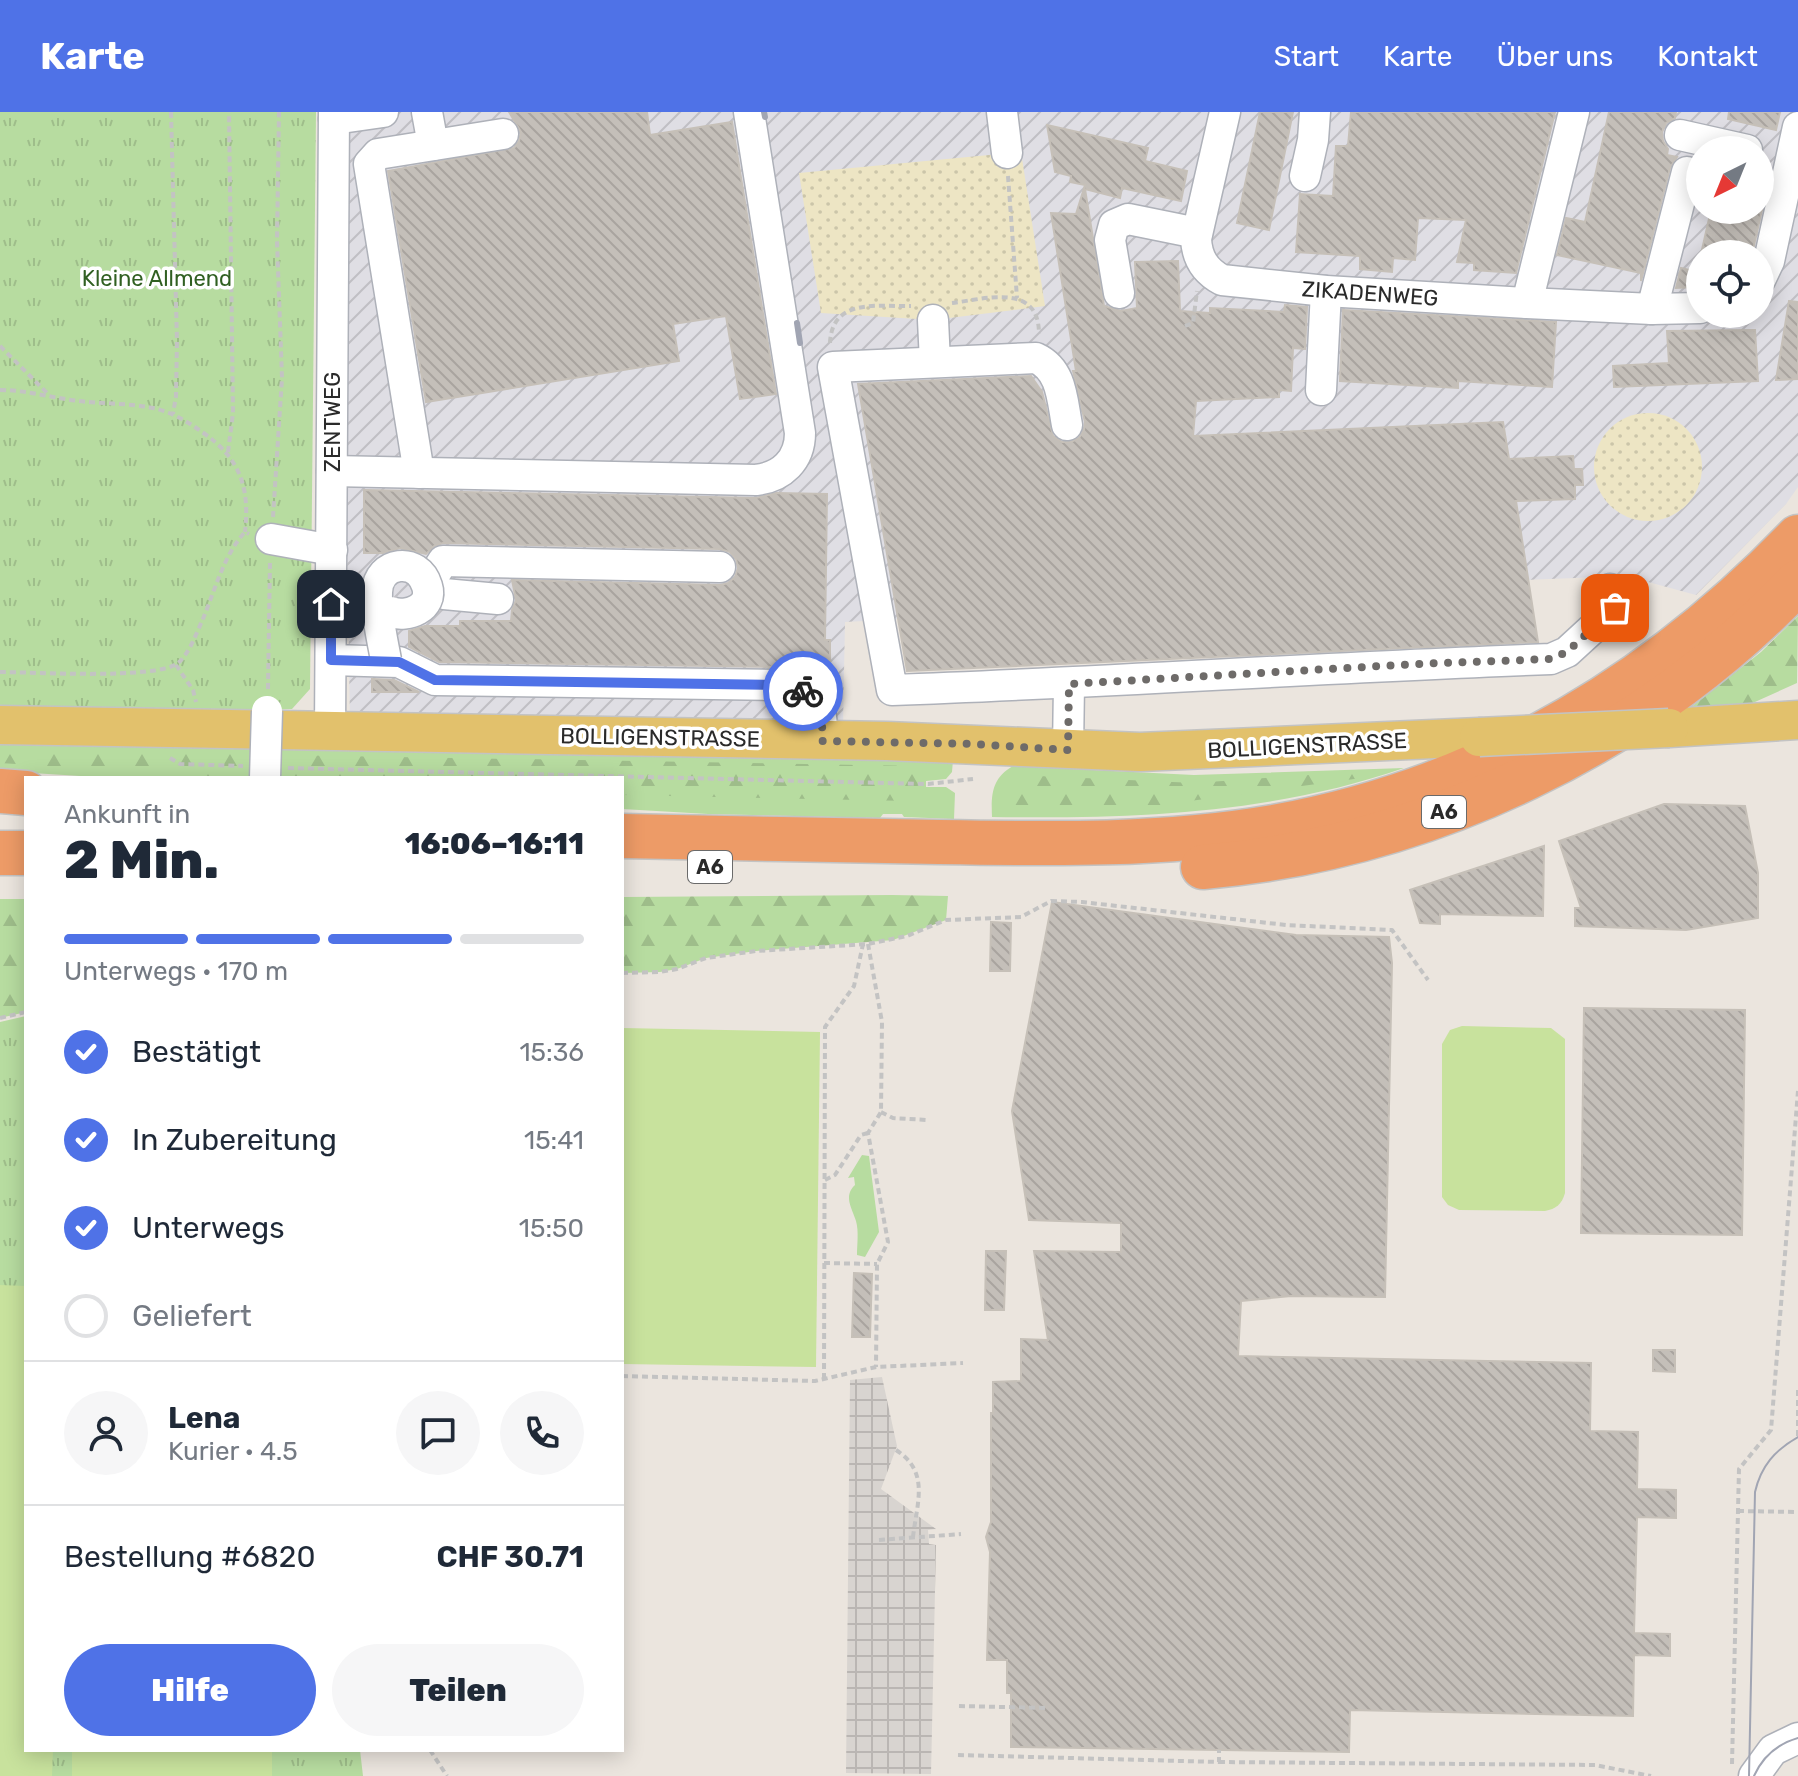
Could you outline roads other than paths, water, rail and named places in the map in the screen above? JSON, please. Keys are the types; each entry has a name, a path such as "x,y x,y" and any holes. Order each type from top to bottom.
{"highway":[{"name":"A6","path":"624,836 1089,843 1219,835 1329,815 1437,782 1487,762 1585,712 1689,640 1751,585 1798,537"},
{"name":"A6","path":"624,866 1154,871 1239,863 1339,845 1450,810 1501,789 1602,739 1697,673 1742,636 1798,582"},
{"path":"0,791 24,793"},
{"path":"0,823 24,823"},
{"path":"0,853 24,853"},
{"path":"0,882 24,883"}],"main road":[{"path":"1744,723 1798,691"},
{"name":"BOLLIGENSTRASSE","path":"0,725 973,744 1068,750 1168,751 1798,720"}],"street":[{"path":"334,116 383,112"},
{"path":"427,112 433,145"},
{"path":"332,471 756,480 778,474 791,463 798,449 800,433 749,112"},
{"path":"1002,112 1007,153"},
{"path":"1119,293 1110,240 1114,225 1128,219 1197,233 1225,112"},
{"path":"1305,176 1315,112"},
{"path":"1527,303 1574,112"},
{"name":"ZENTWEG","path":"330,731 334,116"},
{"path":"1785,253 1790,160 1798,127"},
{"path":"419,473 369,164 378,154 503,134"},
{"path":"1680,135 1686,136"},
{"path":"1774,156 1790,160"},
{"path":"1652,309 1686,176"},
{"name":"ZIKADENWEG","path":"1197,233 1197,252 1206,268 1231,283 1527,303 1686,308"},
{"path":"1321,390 1326,291"},
{"path":"933,320 935,362"},
{"path":"1067,425 1057,376 1046,362 1036,358 833,367 892,690 1551,659 1567,652 1615,608 1616,599 1610,589"},
{"path":"258,536 332,550"},
{"path":"498,599 436,589 443,561 720,567"},
{"path":"391,612 406,616 413,613 428,593 422,576 407,565 394,566 387,571 377,590 392,661"},
{"path":"331,660 392,661 435,680 784,685 803,691 816,701 822,712 822,741"},
{"path":"1068,750 1069,684"},
{"path":"267,711 268,771"},
{"path":"1743,1772 1773,1750 1798,1738"}],"tram line":[{"path":"1749,1776 1755,1492 1770,1460 1782,1447 1798,1437"},
{"path":"1754,1776 1772,1752 1798,1738"}],"railway":[{"path":"764,112 765,117"},
{"path":"797,323 800,343"}],"park label":[{"name":"Kleine Allmend","path":"157,278"}]}
